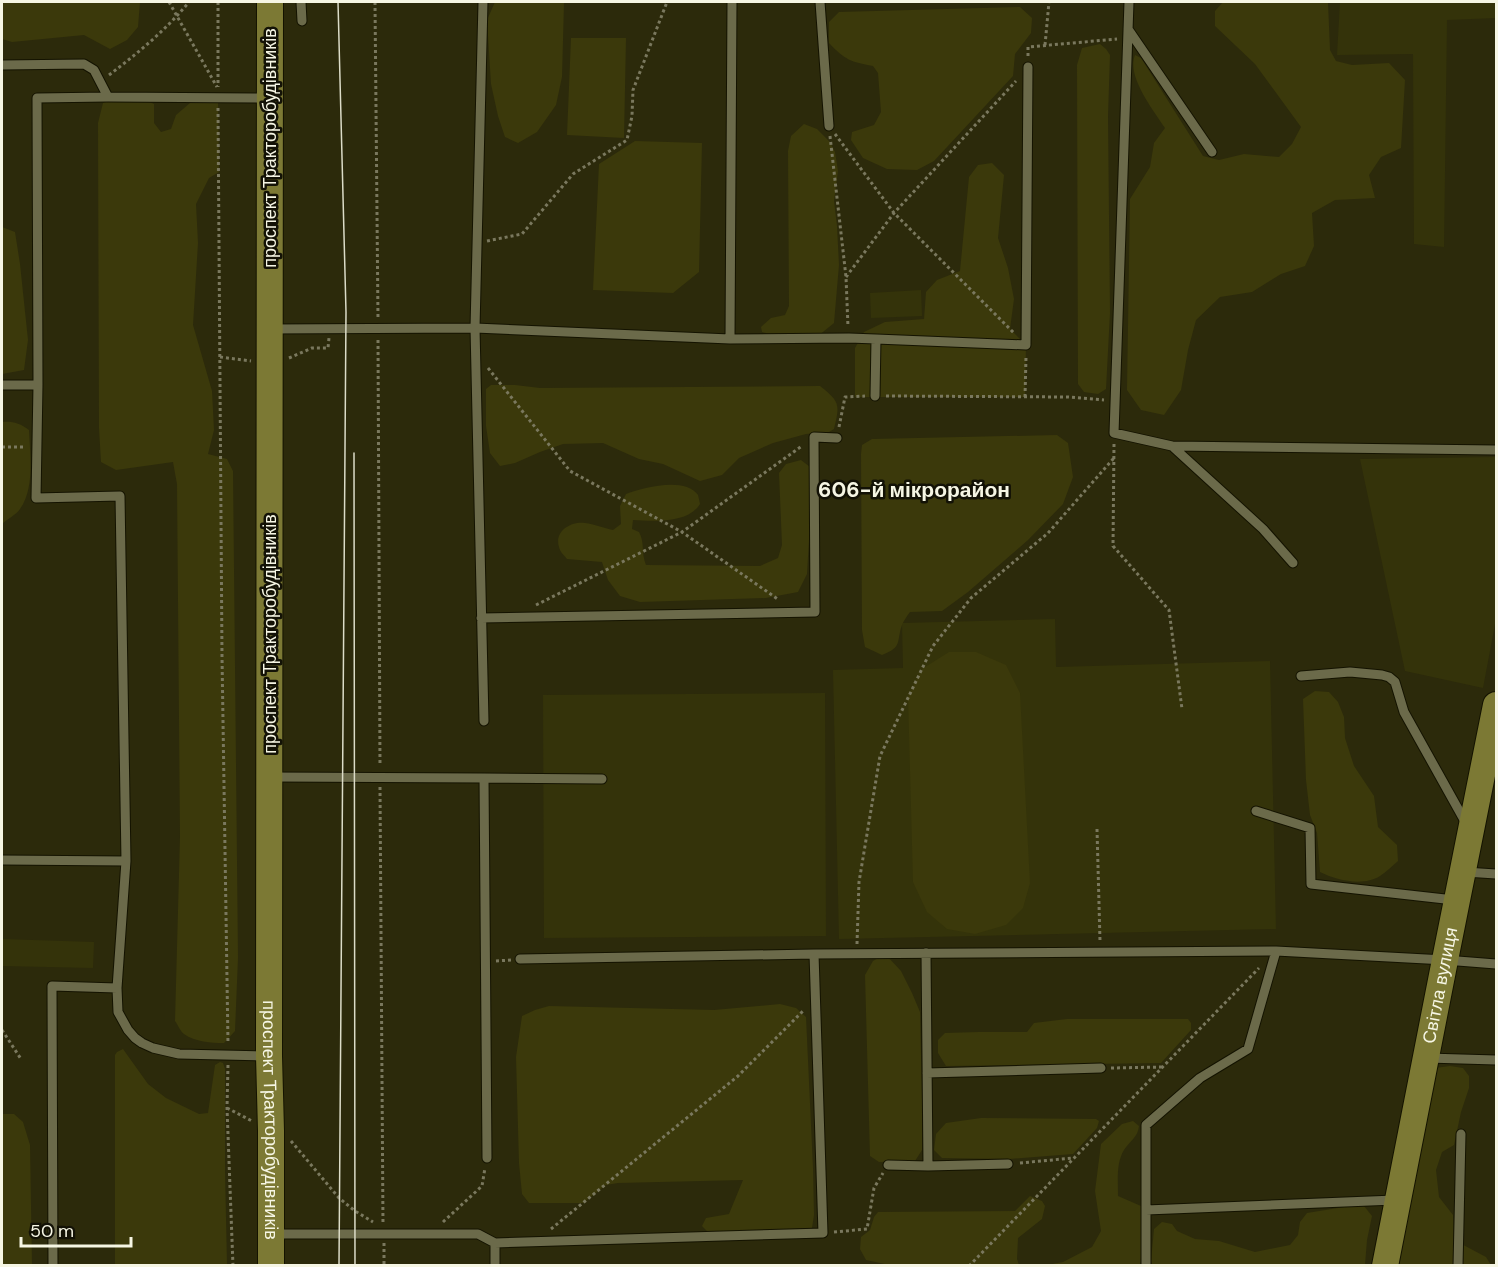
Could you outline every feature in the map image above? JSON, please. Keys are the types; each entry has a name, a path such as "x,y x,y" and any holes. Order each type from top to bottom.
{"main road":[{"name":"проспект Тракторобудівників","path":"270,2 269,1056 271,1266"},
{"name":"Світла вулиця","path":"1385,1266 1497,705"}],"lane":[{"path":"301,2 302,21"},
{"path":"483,2 475,328 483,721"},
{"path":"730,339 732,2"},
{"path":"820,2 829,126"},
{"path":"1129,2 1114,433 1172,446 1497,450"},
{"path":"1128,34 1212,152"},
{"path":"2,65 84,64 94,70 108,97"},
{"path":"270,329 475,328 730,339 849,338 1026,345 1028,68"},
{"path":"269,1056 179,1054 153,1048 142,1044 128,1030 118,1012 117,988 126,861 120,496 36,498 36,447 38,385 37,98 270,98"},
{"path":"875,396 876,339"},
{"path":"2,385 38,385"},
{"path":"481,618 815,612 814,437 837,438"},
{"path":"1172,446 1263,529 1293,563"},
{"path":"1301,676 1350,672 1382,675 1395,682 1404,712 1471,832"},
{"path":"270,777 602,779"},
{"path":"484,778 487,1158"},
{"path":"1256,811 1310,828 1311,884 1457,900"},
{"path":"2,860 126,861"},
{"path":"1462,872 1497,874"},
{"path":"1146,1266 1146,1125 1200,1078 1248,1049 1276,951"},
{"path":"520,959 857,953 1276,951 1497,964"},
{"path":"926,953 928,1166"},
{"path":"270,1234 478,1234 495,1244 823,1233 814,954"},
{"path":"53,1266 52,986 117,988"},
{"path":"1425,1058 1497,1060"},
{"path":"927,1073 1101,1068"},
{"path":"1458,1266 1461,1134"},
{"path":"888,1165 1008,1164"},
{"path":"1146,1210 1398,1200"},
{"path":"495,1244 495,1266"}],"path":[{"path":"169,2 218,88 218,2"},
{"path":"101,82 143,48 189,2"},
{"path":"284,1138 293,1142 339,1198 383,1228 375,2"},
{"path":"477,243 522,234 573,174 627,140 632,116 633,90 667,2"},
{"path":"1045,45 1049,2"},
{"path":"846,277 894,213 1028,68 1028,46 1128,34"},
{"path":"218,98 227,1108 233,1266"},
{"path":"829,126 894,213 1026,345 1025,397"},
{"path":"829,126 846,277 849,338"},
{"path":"280,363 312,348 328,348 329,328"},
{"path":"475,353 570,471 682,532 796,613"},
{"path":"220,357 254,361"},
{"path":"837,438 845,397 1068,397 1115,400"},
{"path":"1114,433 1113,546 1169,610 1182,709"},
{"path":"513,617 682,532 814,437"},
{"path":"2,447 36,447"},
{"path":"857,953 859,882 880,756 933,646 971,598 1048,533 1114,458"},
{"path":"1097,829 1100,952"},
{"path":"969,1266 1276,951"},
{"path":"486,962 520,959"},
{"path":"536,1242 738,1076 815,998"},
{"path":"2,1030 21,1059"},
{"path":"1101,1068 1163,1067"},
{"path":"227,1108 258,1124"},
{"path":"430,1234 482,1186 487,1158"},
{"path":"1008,1164 1074,1158"},
{"path":"823,1233 867,1228 874,1188 888,1165"},
{"path":"384,1234 384,1266"}],"shaded area":[{"path":"2,2 140,2 138,27 127,40 110,49 84,35 12,42 2,39"},
{"path":"495,2 564,2 562,77 556,105 537,132 518,143 505,137 491,84 487,20"},
{"path":"1223,2 1328,2 1330,50 1336,61 1352,65 1389,63 1405,80 1401,148 1381,157 1369,175 1375,198 1335,200 1312,213 1314,246 1305,266 1281,274 1252,292 1220,297 1196,320 1181,390 1164,415 1141,410 1127,390 1130,199 1150,167 1154,143 1165,128 1142,93 1134,73 1135,55 1141,58 1203,156 1219,160 1244,154 1279,157 1292,144 1301,127 1255,64 1215,26 1215,11"},
{"path":"1340,2 1496,2 1496,18 1447,20 1444,247 1414,244 1413,54 1337,55"},
{"path":"1020,7 1032,18 1031,33 1015,54 1013,76 934,161 917,170 887,169 863,158 851,140 852,132 874,125 881,112 878,73 873,66 844,57 829,43 829,22 839,12"},
{"path":"571,38 626,38 624,138 567,135"},
{"path":"1100,44 1110,55 1108,116 1110,313 1106,389 1098,394 1084,392 1078,384 1077,65 1082,48"},
{"path":"218,98 219,172 209,178 196,204 198,243 193,325 212,391 214,430 208,454 227,459 233,471 238,958 235,1031 224,1043 203,1042 188,1037 175,1021 180,837 177,484 173,462 116,470 101,462 99,428 98,123 103,103 110,100 145,100 154,104 154,123 161,132 171,129 176,115 190,103"},
{"path":"804,124 817,129 830,142 835,152 838,171 834,201 839,265 834,323 818,336 776,336 762,332 761,327 771,318 785,315 789,306 788,151 791,136"},
{"path":"635,141 702,143 699,272 673,293 593,290 599,164"},
{"path":"992,163 1004,175 998,238 1008,268 1014,299 1010,329 1026,345 1025,397 855,397 855,348 864,332 885,322 924,319 926,292 937,280 960,271 969,177 978,165"},
{"path":"2,227 15,232 28,340 24,370 2,374"},
{"path":"921,290 922,316 871,318 870,293"},
{"path":"491,385 540,388 820,386 835,400 837,414 834,429 829,432 806,434 773,443 739,458 722,475 700,481 663,464 639,459 603,443 563,444 515,463 500,466 490,453 486,426 486,389"},
{"path":"2,422 16,423 29,430 31,460 30,481 25,501 18,511 2,524"},
{"path":"1057,435 1068,443 1073,477 1063,504 1028,540 968,592 942,611 910,612 903,623 898,643 893,649 882,655 865,647 862,630 862,445 872,439"},
{"path":"1496,457 1496,619 1483,688 1405,671 1360,459"},
{"path":"801,460 810,467 812,489 807,574 798,592 766,598 640,602 620,596 608,580 602,562 567,559 561,552 559,536 569,525 585,523 613,530 621,524 620,506 626,494 652,487 674,485 692,489 698,495 700,504 687,515 679,518 660,521 633,520 632,529 639,532 641,536 646,565 760,566 778,558 782,545 779,473 786,464"},
{"path":"1055,619 1056,667 1270,661 1276,929 839,939 833,670 903,668 902,623"},
{"path":"949,652 976,652 1006,665 1020,693 1030,883 1023,908 1006,925 975,934 947,929 927,912 913,882 908,696 922,669"},
{"path":"1315,691 1329,692 1338,702 1344,717 1345,738 1354,766 1374,796 1378,827 1397,845 1398,861 1373,879 1350,881 1320,872 1317,833 1310,815 1306,780 1303,699"},
{"path":"825,693 826,936 544,938 543,695"},
{"path":"2,939 94,942 93,968 2,966"},
{"path":"880,957 888,957 901,971 920,1012 922,1150 915,1161 879,1162 870,1156 865,975 873,961"},
{"path":"780,1004 796,1008 806,1017 813,1168 812,1228 709,1233 702,1226 706,1218 729,1214 743,1180 618,1183 606,1185 583,1203 529,1203 522,1194 516,1057 522,1016 549,1006 714,1010"},
{"path":"1067,1019 1188,1019 1191,1023 1191,1030 1161,1063 946,1066 938,1053 938,1040 945,1033 1027,1032 1034,1023"},
{"path":"123,1049 148,1084 166,1098 199,1114 208,1113 215,1065 223,1063 225,1069 227,1265 115,1265 115,1055"},
{"path":"1450,1066 1463,1068 1469,1076 1469,1088 1454,1145 1442,1152 1436,1170 1439,1197 1453,1215 1454,1240 1486,1257 1491,1265 1393,1266 1435,1068"},
{"path":"2,1114 14,1114 23,1122 30,1145 32,1265 2,1265"},
{"path":"981,1118 1096,1119 1099,1121 1097,1128 1073,1154 1009,1159 942,1158 934,1150 936,1134 946,1123"},
{"path":"1133,1121 1139,1126 1120,1161 1118,1196 1141,1206 1140,1265 1047,1265 1063,1262 1092,1247 1101,1231 1095,1191 1101,1144 1122,1124"},
{"path":"1030,1196 1042,1201 1045,1206 1042,1219 1018,1238 1019,1265 894,1266 866,1260 860,1249 861,1237 870,1230 878,1212 1015,1211"},
{"path":"1364,1206 1372,1216 1365,1265 1152,1265 1154,1229 1162,1222 1172,1224 1177,1231 1195,1239 1219,1241 1255,1252 1290,1245 1298,1235 1300,1222 1307,1213"}],"tram line":[{"path":"338,2 346,312 339,1266"},
{"path":"354,453 355,1266"}],"district":[{"name":"606-й мікрорайон","path":"914,490"}]}
